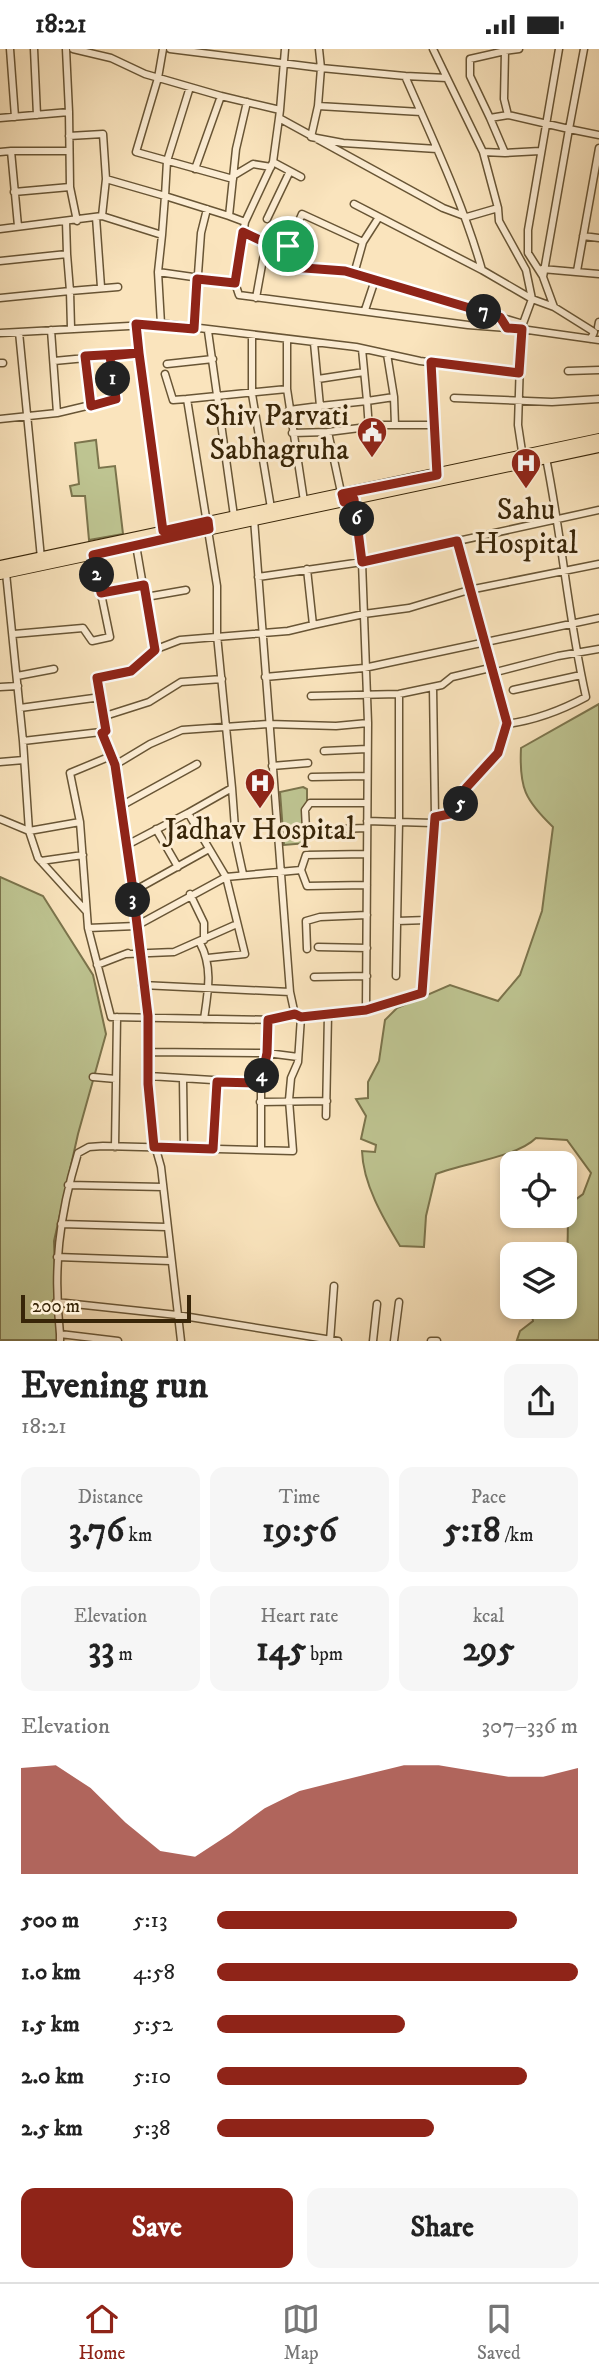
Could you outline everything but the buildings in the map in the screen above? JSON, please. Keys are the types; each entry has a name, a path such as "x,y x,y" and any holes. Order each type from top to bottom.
{"main road":[{"path":"2,571 41,558 163,531 254,519 523,459 599,439"},
{"path":"2,571 93,555 234,516 304,501 347,499 437,475 599,447"}],"street":[{"path":"10,49 15,117"},
{"path":"34,49 37,115"},
{"path":"66,49 70,187 76,221"},
{"path":"73,49 108,57 158,78 280,110"},
{"path":"163,49 158,78 136,152 233,178 253,164 272,164 301,177"},
{"path":"170,49 321,68 447,78"},
{"path":"285,49 272,164 245,222 235,283 239,295 468,325 507,328 522,326 597,334"},
{"path":"311,137 318,106 321,68 319,49"},
{"path":"433,49 483,152 499,221 526,271 532,299 522,326 519,373 523,459"},
{"path":"505,153 470,76 470,59 519,49"},
{"path":"554,307 541,271 528,253 528,230 559,49"},
{"path":"541,271 584,49"},
{"path":"505,50 504,99 508,115"},
{"path":"405,76 467,217 482,269"},
{"path":"161,324 158,272 167,161 190,87"},
{"path":"195,169 221,96"},
{"path":"229,216 247,102"},
{"path":"318,106 421,112"},
{"path":"0,118 69,112"},
{"path":"490,118 508,115 599,135"},
{"path":"278,118 443,208 467,217 498,208"},
{"path":"69,137 103,134 106,179 100,287"},
{"path":"311,137 343,143 437,149"},
{"path":"331,148 343,143"},
{"path":"577,271 599,148"},
{"path":"11,151 18,226"},
{"path":"0,152 69,151"},
{"path":"483,152 540,151"},
{"path":"267,219 290,171"},
{"path":"106,179 245,222"},
{"path":"15,192 70,187"},
{"path":"590,203 599,204"},
{"path":"354,204 482,269 532,299 554,307 597,334"},
{"path":"194,329 197,279 207,209"},
{"path":"363,242 302,214 288,246 286,263 291,267 354,274 522,326"},
{"path":"0,229 103,216 162,235"},
{"path":"354,274 363,242 379,217"},
{"path":"66,221 71,328"},
{"path":"243,232 266,243 288,246"},
{"path":"583,236 599,238"},
{"path":"256,298 266,243"},
{"path":"0,261 67,254"},
{"path":"541,271 599,274"},
{"path":"158,272 235,283"},
{"path":"365,310 375,280"},
{"path":"0,298 100,287 118,288"},
{"path":"500,317 507,328"},
{"path":"597,334 599,322"},
{"path":"136,324 163,531"},
{"path":"0,333 161,324 362,349 431,362 519,373"},
{"path":"51,330 57,413"},
{"path":"208,331 234,516"},
{"path":"19,332 41,558"},
{"path":"252,336 252,394 271,508"},
{"path":"287,340 289,410 304,501"},
{"path":"314,343 320,405"},
{"path":"362,349 369,429"},
{"path":"54,361 139,353"},
{"path":"387,354 394,397 395,425"},
{"path":"85,356 91,406"},
{"path":"0,419 57,413 116,399 110,356"},
{"path":"167,364 213,359"},
{"path":"207,364 213,359"},
{"path":"431,362 437,475"},
{"path":"568,371 599,370"},
{"path":"318,379 364,372"},
{"path":"165,374 173,400 287,389"},
{"path":"289,410 394,397"},
{"path":"454,398 519,402 599,399"},
{"path":"187,399 217,586 217,635 225,728 233,788 236,842 243,874"},
{"path":"292,433 395,425 433,425"},
{"path":"328,432 362,562 368,723 366,1010"},
{"path":"507,723 541,717 586,697 576,653 558,518 546,458"},
{"path":"258,577 362,562 599,510"},
{"path":"118,1341 60,1337 56,1302 57,1257 68,1185 78,1153 89,1147 293,1151 289,1100 298,1057 298,1016 290,992 254,519"},
{"path":"367,803 310,803 305,810 306,830 434,820 459,812 466,788 498,753 507,723 457,541"},
{"path":"136,545 155,650"},
{"path":"13,634 83,628 92,641 110,637 93,555"},
{"path":"23,741 106,731 97,678 131,671 155,650 180,640 262,633 409,608 469,590 599,564"},
{"path":"307,569 313,625"},
{"path":"2,571 13,634 29,831 41,861 87,912"},
{"path":"101,593 144,585"},
{"path":"146,597 186,590"},
{"path":"265,677 365,668 599,618"},
{"path":"311,696 399,694 442,685 452,677 599,649"},
{"path":"17,676 54,669"},
{"path":"513,690 581,675"},
{"path":"105,716 149,702 181,682 222,679"},
{"path":"0,687 18,685"},
{"path":"111,755 70,773 80,822 88,928 109,1015 268,1020 366,1010 422,993 434,820 433,687"},
{"path":"396,976 399,694"},
{"path":"20,708 101,697"},
{"path":"115,765 150,744 183,730 268,724 336,726 368,723"},
{"path":"102,733 115,765 140,952 142,985 148,1016 154,1147 163,1187 181,1341"},
{"path":"324,751 368,750"},
{"path":"0,762 24,760"},
{"path":"272,766 308,763"},
{"path":"119,807 197,765"},
{"path":"312,777 367,776"},
{"path":"125,846 233,788"},
{"path":"188,813 226,877 244,955 208,958"},
{"path":"0,819 29,831 80,822"},
{"path":"156,829 178,867"},
{"path":"132,892 209,849"},
{"path":"367,854 306,855 301,870 307,886 367,885"},
{"path":"41,861 83,855"},
{"path":"88,928 136,926 190,894 226,877 301,870"},
{"path":"190,894 205,923 202,942 208,958 209,987 204,1019"},
{"path":"307,949 306,921 320,916 367,915"},
{"path":"397,921 427,920"},
{"path":"97,965 125,954 174,952 202,942 237,923"},
{"path":"318,947 367,948"},
{"path":"314,977 367,976"},
{"path":"142,985 290,992"},
{"path":"326,1116 328,1014"},
{"path":"115,1147 117,1017"},
{"path":"261,1150 260,1101 267,1053 268,1020"},
{"path":"148,1052 267,1053 298,1057"},
{"path":"149,1076 261,1083"},
{"path":"93,1077 116,1079"},
{"path":"183,1079 184,1149"},
{"path":"213,1149 217,1082"},
{"path":"260,1101 327,1101"},
{"path":"68,1185 163,1187"},
{"path":"61,1224 166,1227"},
{"path":"57,1257 170,1261"},
{"path":"56,1302 177,1315 333,1340 334,1286"},
{"path":"394,1341 398,1302"},
{"path":"373,1341 377,1304"},
{"path":"430,1341 438,1341"}],"green space":[{"path":"96,440 99,468 115,466 123,534 89,540 85,496 72,496 70,486 79,484 75,443"},
{"path":"599,704 599,1340 517,1340 520,1331 533,1319 577,1319 577,1242 568,1242 568,1228 577,1228 577,1198 583,1194 591,1173 567,1140 536,1138 513,1151 500,1151 500,1156 436,1174 426,1216 424,1247 400,1246 370,1188 363,1163 362,1151 375,1152 376,1145 361,1139 366,1116 356,1099 368,1098 368,1082 379,1061 385,1020 397,1008 450,985 498,1001 520,975 542,911 553,827 536,809 526,792 521,773 521,748"},
{"path":"303,787 307,789 307,843 284,845 280,792"},
{"path":"0,877 43,896 93,975 106,1034 78,1134 54,1241 57,1340 0,1340"}],"place":[{"name":"Shiv Parvati Sabhagruha","path":"372,459"},
{"name":"Sahu Hospital","path":"526,490"},
{"name":"Jadhav Hospital","path":"260,810"}],"route":[{"path":"288,246 266,243 243,232 235,283 197,279 194,329 166,324 136,324 139,353 85,356 86,384 91,406 116,399 110,356 139,353 163,531 208,521 209,529 93,555 101,593 144,585 155,650 131,671 97,678 105,716 106,731 102,733 115,765 119,812 141,955 142,985 148,1016 148,1084 154,1147 213,1149 217,1082 261,1083 267,1053 268,1020 295,1014 301,1017 366,1010 422,993 433,823 435,817 453,816 459,812 466,788 498,753 507,723 457,541 362,562 354,499 344,502 342,494 437,475 431,362 519,373 522,329 507,328 500,317 345,271 291,267 286,263 288,246"}]}
